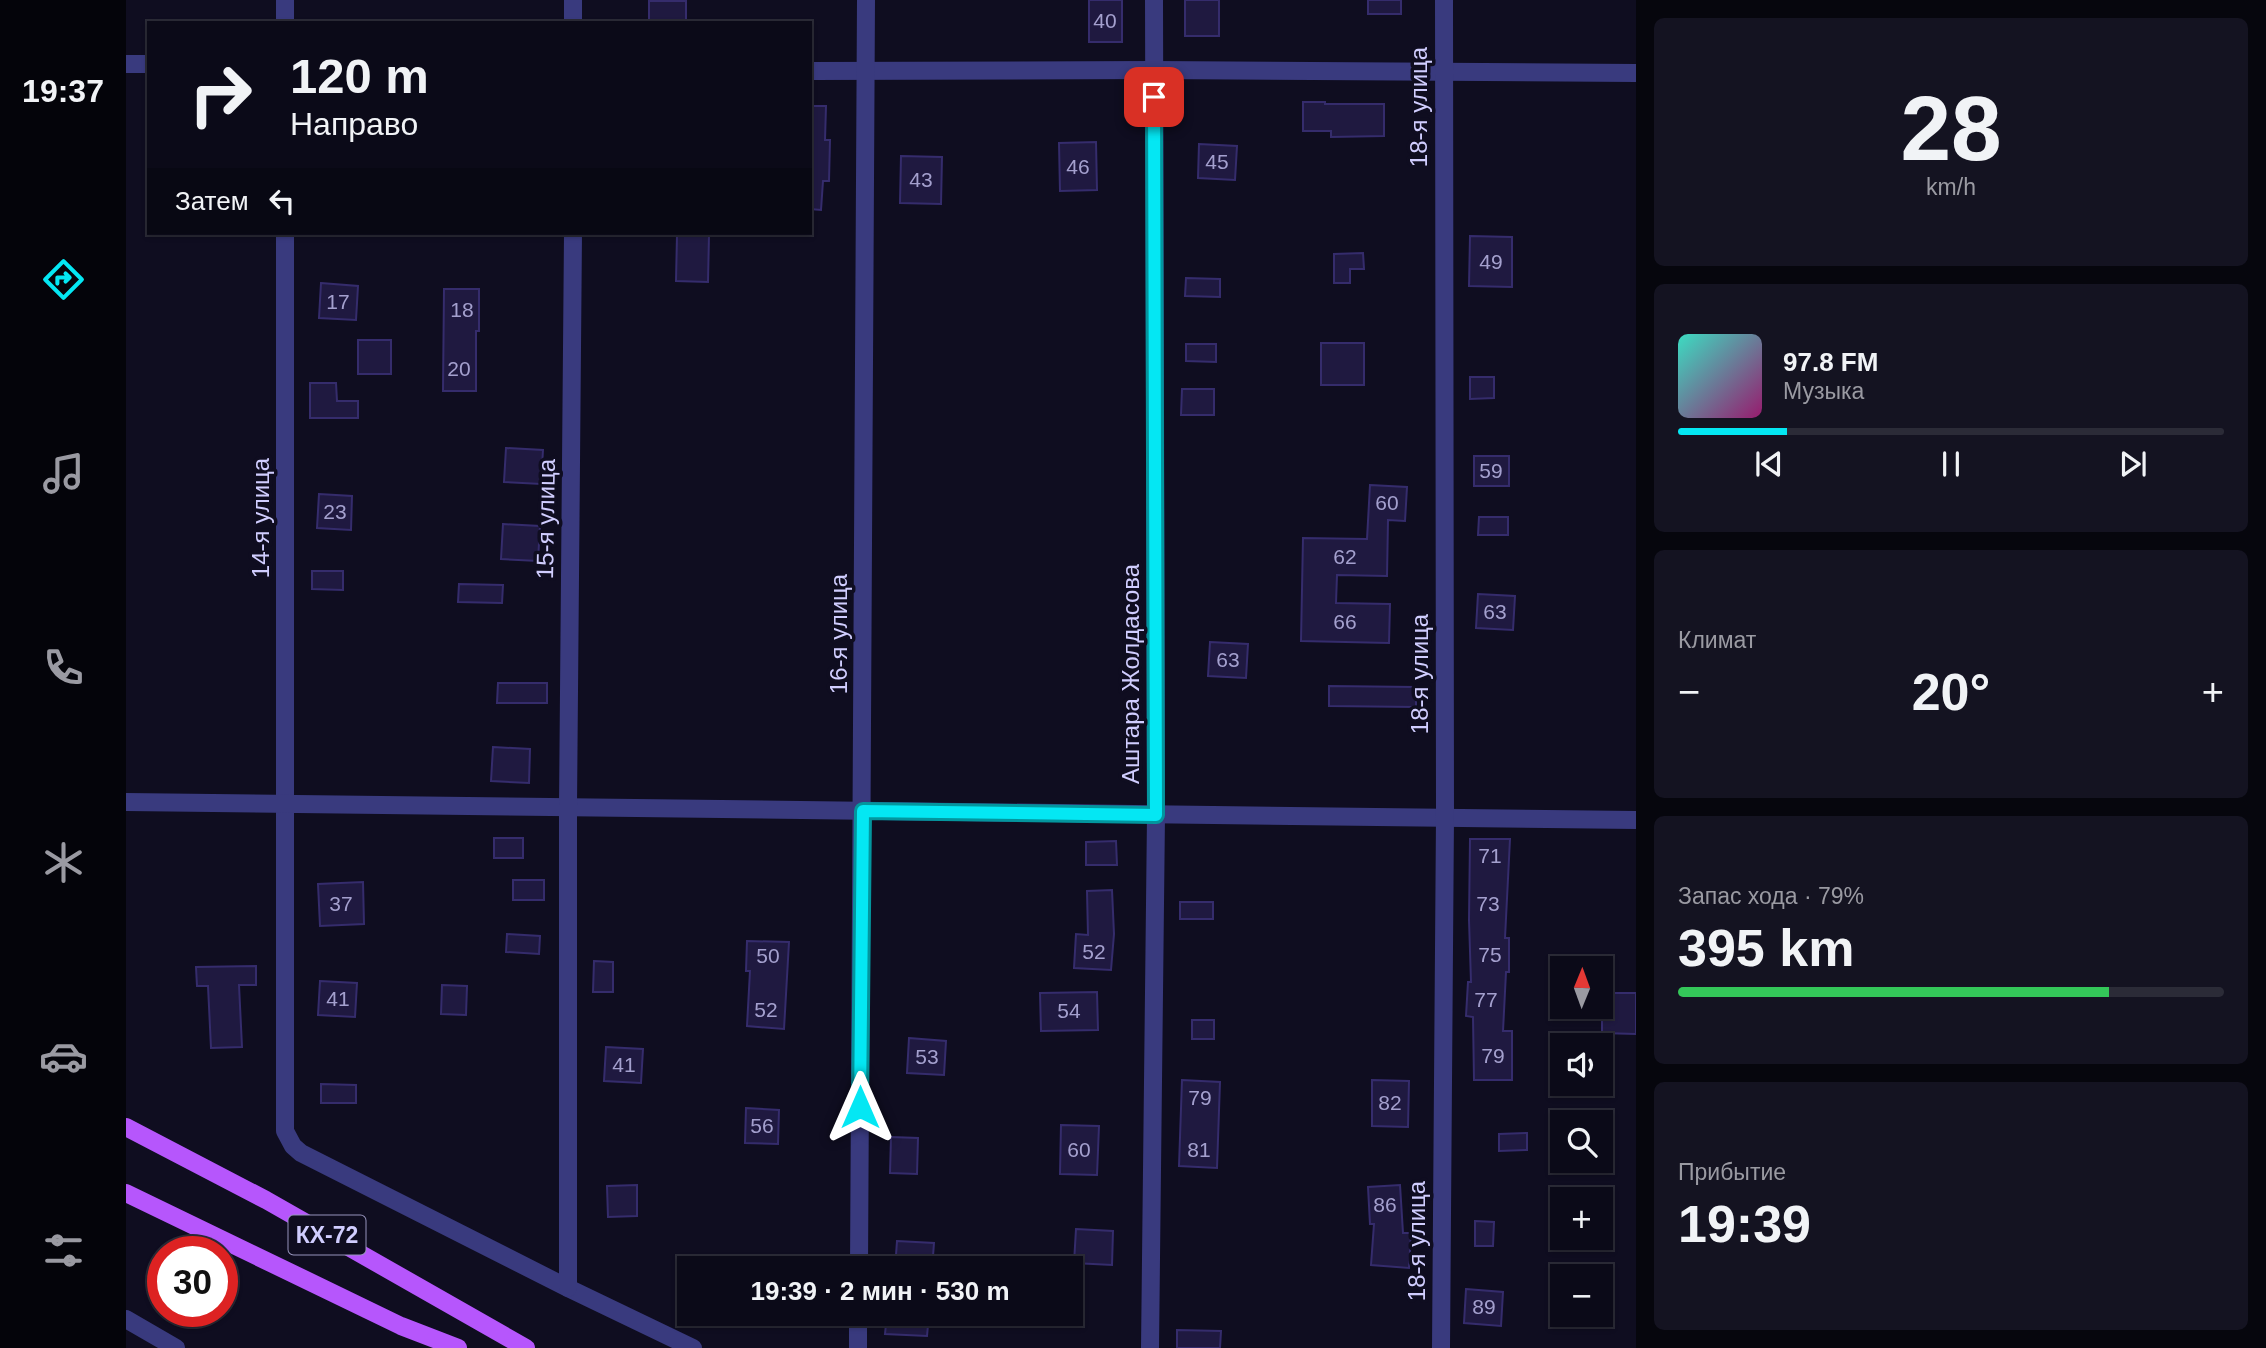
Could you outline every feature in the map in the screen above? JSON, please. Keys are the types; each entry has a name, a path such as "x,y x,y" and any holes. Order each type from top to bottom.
{"main road":[{"name":"КХ-72","path":"126,1127 267,1200 526,1348"},
{"name":"КХ-72","path":"126,1193 401,1326 458,1348"}],"street":[{"path":"285,0 285,21"},
{"path":"573,0 573,21"},
{"name":"16-я улица","path":"859,1256 866,0"},
{"name":"Аштара Жолдасова","path":"1150,1348 1156,815 1154,0"},
{"name":"18-я улица","path":"1441,1348 1445,816 1444,0"},
{"path":"126,64 147,64"},
{"path":"812,71 1636,73"},
{"name":"14-я улица","path":"285,235 284,1116 287,1137 301,1153 693,1348"},
{"name":"15-я улица","path":"568,1288 568,806 573,235"},
{"path":"126,802 1636,820"},
{"path":"126,1319 175,1348"},
{"path":"858,1326 858,1348"}],"building":[{"path":"1089,0 1122,0 1122,42 1089,42"},
{"path":"1185,0 1219,0 1219,36 1185,36"},
{"path":"1368,0 1401,0 1401,14 1368,14"},
{"path":"649,1 686,1 686,21 649,21"},
{"path":"1303,102 1384,104 1384,136 1331,137 1331,131 1303,131"},
{"path":"812,106 826,106 825,140 830,140 829,181 823,181 821,210 812,209"},
{"path":"1096,142 1097,190 1060,191 1059,143"},
{"path":"1199,144 1237,146 1235,180 1198,178"},
{"path":"901,156 942,157 941,204 900,203"},
{"path":"677,235 709,235 708,282 676,281"},
{"path":"1470,236 1512,237 1512,287 1469,286"},
{"path":"1363,253 1364,269 1350,269 1350,283 1334,283 1334,254"},
{"path":"1186,278 1220,279 1220,297 1185,296"},
{"path":"321,283 358,286 356,320 319,318"},
{"path":"444,289 479,289 476,391 443,391"},
{"path":"358,340 391,340 391,374 358,374"},
{"path":"1321,343 1364,343 1364,385 1321,385"},
{"path":"1186,344 1216,344 1216,362 1186,361"},
{"path":"1470,377 1494,377 1494,398 1470,399"},
{"path":"310,383 336,383 337,401 358,401 358,418 310,418"},
{"path":"1182,389 1214,389 1214,415 1181,415"},
{"path":"506,448 543,450 541,484 504,482"},
{"path":"1474,456 1509,456 1509,486 1474,486"},
{"path":"1370,485 1407,487 1405,521 1388,520 1387,576 1337,575 1336,603 1390,604 1389,643 1301,641 1303,538 1367,539"},
{"path":"319,494 352,496 351,530 317,528"},
{"path":"1479,517 1508,517 1508,535 1478,535"},
{"path":"503,524 540,526 538,561 501,559"},
{"path":"312,571 343,571 343,590 312,589"},
{"path":"459,584 503,585 502,603 458,602"},
{"path":"1478,594 1515,596 1513,630 1476,628"},
{"path":"1210,642 1248,644 1246,678 1208,676"},
{"path":"498,683 547,683 547,703 497,703"},
{"path":"1329,686 1416,687 1416,707 1329,706"},
{"path":"493,747 530,749 529,783 491,781"},
{"path":"494,838 523,838 523,858 494,858"},
{"path":"1470,839 1510,839 1505,938 1509,938 1509,972 1506,972 1503,1031 1512,1031 1512,1080 1474,1080 1473,1017 1466,1016 1468,982 1471,982"},
{"path":"1116,841 1117,865 1086,865 1086,842"},
{"path":"513,880 544,880 544,900 513,900"},
{"path":"363,882 364,924 320,926 318,884"},
{"path":"1112,890 1114,934 1111,970 1074,968 1076,934 1088,935 1087,891"},
{"path":"1180,902 1213,902 1213,919 1180,919"},
{"path":"507,934 540,936 539,954 506,952"},
{"path":"747,941 789,942 784,1029 747,1026 750,971 746,971"},
{"path":"594,961 613,962 613,992 593,992"},
{"path":"256,966 256,985 239,985 242,1047 211,1048 208,986 197,986 196,967"},
{"path":"320,981 357,983 355,1017 318,1015"},
{"path":"442,985 467,986 466,1015 441,1014"},
{"path":"1097,992 1098,1030 1041,1031 1040,993"},
{"path":"1614,993 1636,993 1636,1034 1602,1033 1602,1019 1614,1018"},
{"path":"1192,1020 1214,1020 1214,1039 1192,1039"},
{"path":"909,1038 946,1041 944,1075 907,1073"},
{"path":"606,1047 643,1049 641,1083 604,1081"},
{"path":"1182,1080 1220,1082 1217,1168 1179,1166"},
{"path":"1372,1080 1409,1081 1408,1127 1372,1126"},
{"path":"321,1084 356,1085 356,1103 321,1103"},
{"path":"746,1108 779,1110 778,1144 745,1143"},
{"path":"1061,1125 1099,1126 1097,1175 1060,1174"},
{"path":"1527,1133 1527,1150 1499,1151 1499,1134"},
{"path":"891,1137 918,1138 917,1174 890,1173"},
{"path":"637,1185 637,1216 608,1217 607,1186"},
{"path":"1400,1185 1403,1233 1411,1233 1409,1268 1371,1265 1374,1224 1370,1224 1368,1187"},
{"path":"1475,1221 1494,1222 1493,1246 1475,1246"},
{"path":"1076,1229 1113,1231 1112,1265 1083,1263 1083,1256 1074,1256"},
{"path":"897,1241 934,1243 933,1256 896,1256"},
{"path":"1466,1289 1503,1292 1501,1326 1464,1323"},
{"path":"886,1326 928,1326 927,1336 885,1334"},
{"path":"1177,1330 1221,1331 1220,1348 1177,1348"}],"route":[{"path":"860,1107 863,811 1156,815 1154,97"}]}
